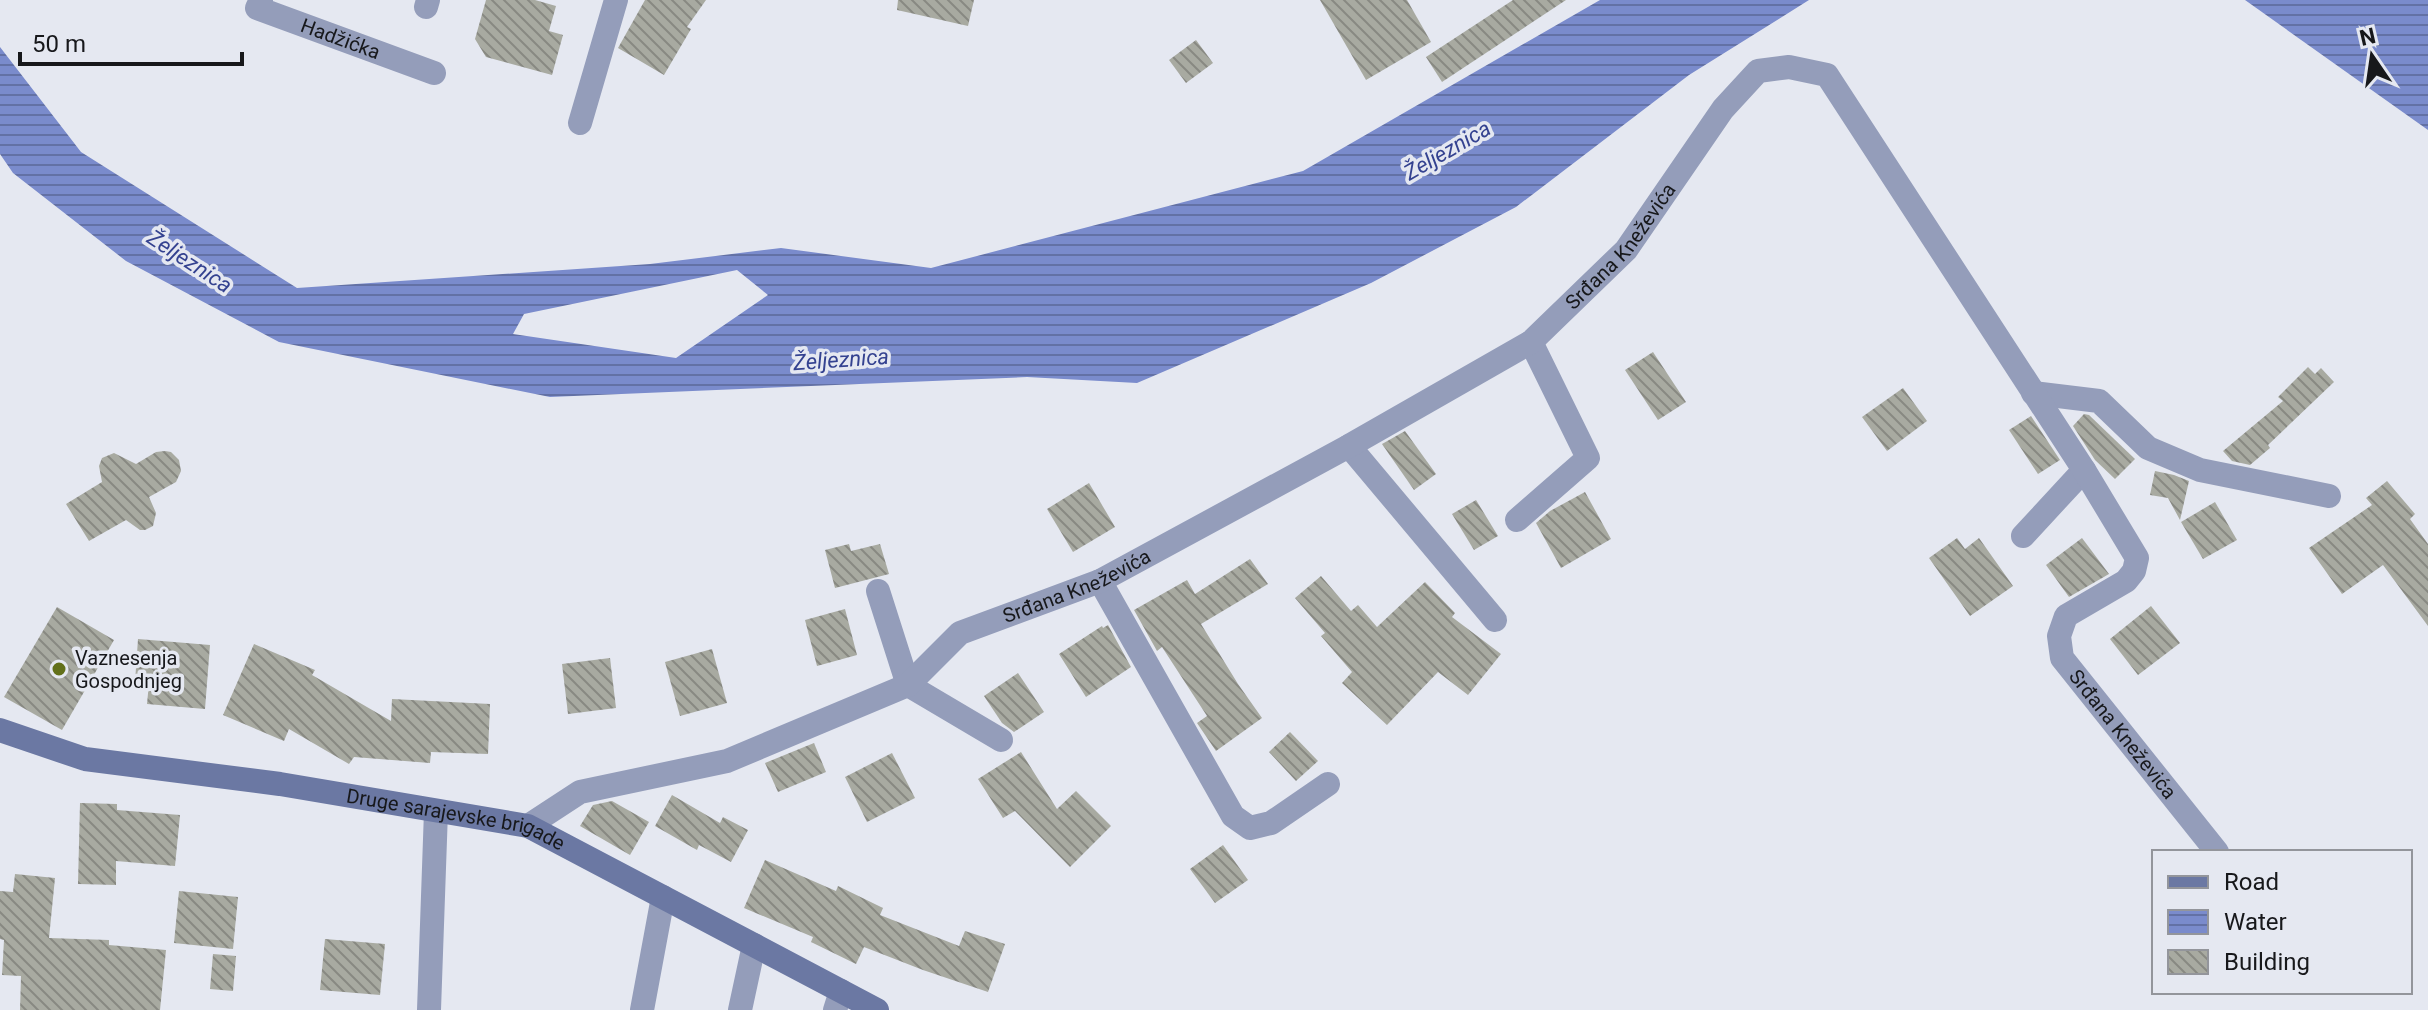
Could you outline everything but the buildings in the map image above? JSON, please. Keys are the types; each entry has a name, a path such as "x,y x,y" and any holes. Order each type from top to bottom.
{"main road":[{"name":"Druge sarajevske brigade","path":"0,730 85,759 280,784 528,826 754,945 838,1000 877,1010"}],"street":[{"name":"Hadžićka","path":"261,0 257,8 434,73"},
{"path":"580,123 616,0"},
{"name":"Srđana Kneževića","path":"528,826 580,792 727,761 908,685 960,633 1100,581 1349,446 1531,342 1626,250 1723,109 1758,71 1789,67 1827,75 2084,470 2137,558 2134,571 2126,581 2066,616 2059,636 2062,658 2215,850"},
{"path":"1517,520 1588,458 1531,342"},
{"path":"2033,393 2099,401 2148,448 2200,470 2329,496"},
{"path":"1349,446 1495,620"},
{"path":"2023,536 2084,470"},
{"path":"1100,581 1233,816 1250,828 1271,823 1328,784"},
{"path":"878,591 908,685 1001,740"},
{"path":"429,1010 436,811"},
{"path":"642,1010 663,897"},
{"path":"740,1010 754,945"}],"water":[{"name":"Željeznica","path":"1600,0 1809,0 1689,75 1516,207 1371,283 1137,383 1027,377 550,397 279,342 126,261 13,173 0,154 0,47 81,152 297,288 650,264 781,248 931,268 1303,171","holes":["737,270 768,295 676,358 513,334 524,314"]},
{"path":"2245,0 2428,0 2428,130"}],"place":[{"name":"Vaznesenja Gospodnjeg","path":"59,669"}]}
